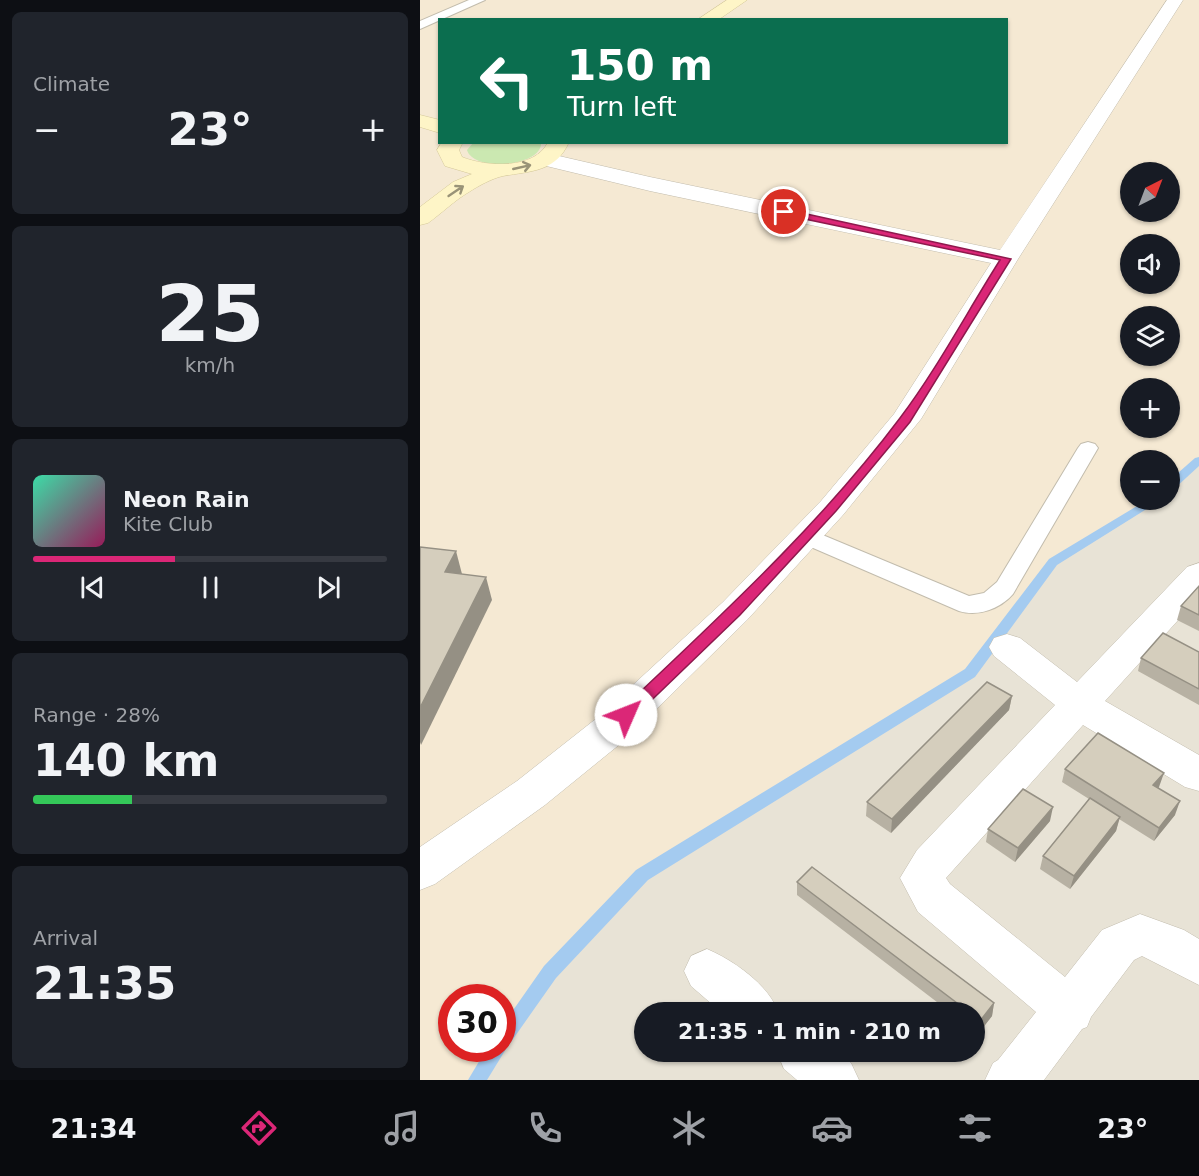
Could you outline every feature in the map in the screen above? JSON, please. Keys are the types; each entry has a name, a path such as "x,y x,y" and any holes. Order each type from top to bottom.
{"main road":[{"path":"708,18 739,0"},
{"path":"736,18 757,5"},
{"path":"420,121 438,126"},
{"path":"420,218 476,178 496,171 524,167 553,151"},
{"path":"448,160 470,169 496,171"}],"street":[{"path":"420,871 531,794 611,729 735,611 805,537 906,419 1006,259 1175,0"},
{"path":"553,151 650,184 1006,259"},
{"path":"1070,1011 934,898 922,878 932,863 1199,575"},
{"path":"1007,647 1079,704 1199,775"},
{"path":"1010,1080 1016,1078 1070,1011 1118,945 1140,934 1168,945 1199,964"},
{"path":"706,971 743,1002"},
{"path":"813,1062 834,1080"}],"lane":[{"path":"420,25 479,0"},
{"path":"805,537 966,605 980,605 999,597 1088,448"}],"shaded area":[{"path":"420,0 1199,0 1199,460 1180,477 1180,450 1120,450 1120,510 1139,510 1053,562 970,673 635,874 536,991 516,1022 516,984 438,984 438,1062 489,1062 477,1080 420,1080"},
{"path":"1199,460 1199,1080 477,1080 489,1062 516,1062 516,1023 550,972 642,875 970,673 1053,562 1139,510 1180,510 1180,477"}],"green space":[{"path":"472,144 541,144 538,151 531,157 507,164 482,162 472,157 467,150"}],"building":[{"path":"420,547 456,551 445,572 486,577 420,708"},
{"path":"1199,586 1199,615 1181,606"},
{"path":"1163,633 1199,652 1199,689 1141,658"},
{"path":"987,682 1012,696 892,819 867,802"},
{"path":"1098,733 1164,773 1153,785 1180,801 1159,828 1065,769"},
{"path":"1023,789 1053,807 1018,848 988,829"},
{"path":"1090,798 1120,817 1074,876 1043,856"},
{"path":"812,867 994,1003 985,1015 985,1002 956,1002 797,882"}],"waterway":[{"path":"1180,477 1199,460"},
{"path":"516,1022 550,972 642,875 970,673 1053,562 1139,510"},
{"path":"477,1080 489,1062"}],"route":[{"path":"626,715 735,611 832,508 906,419 1006,259 784,212"}]}
